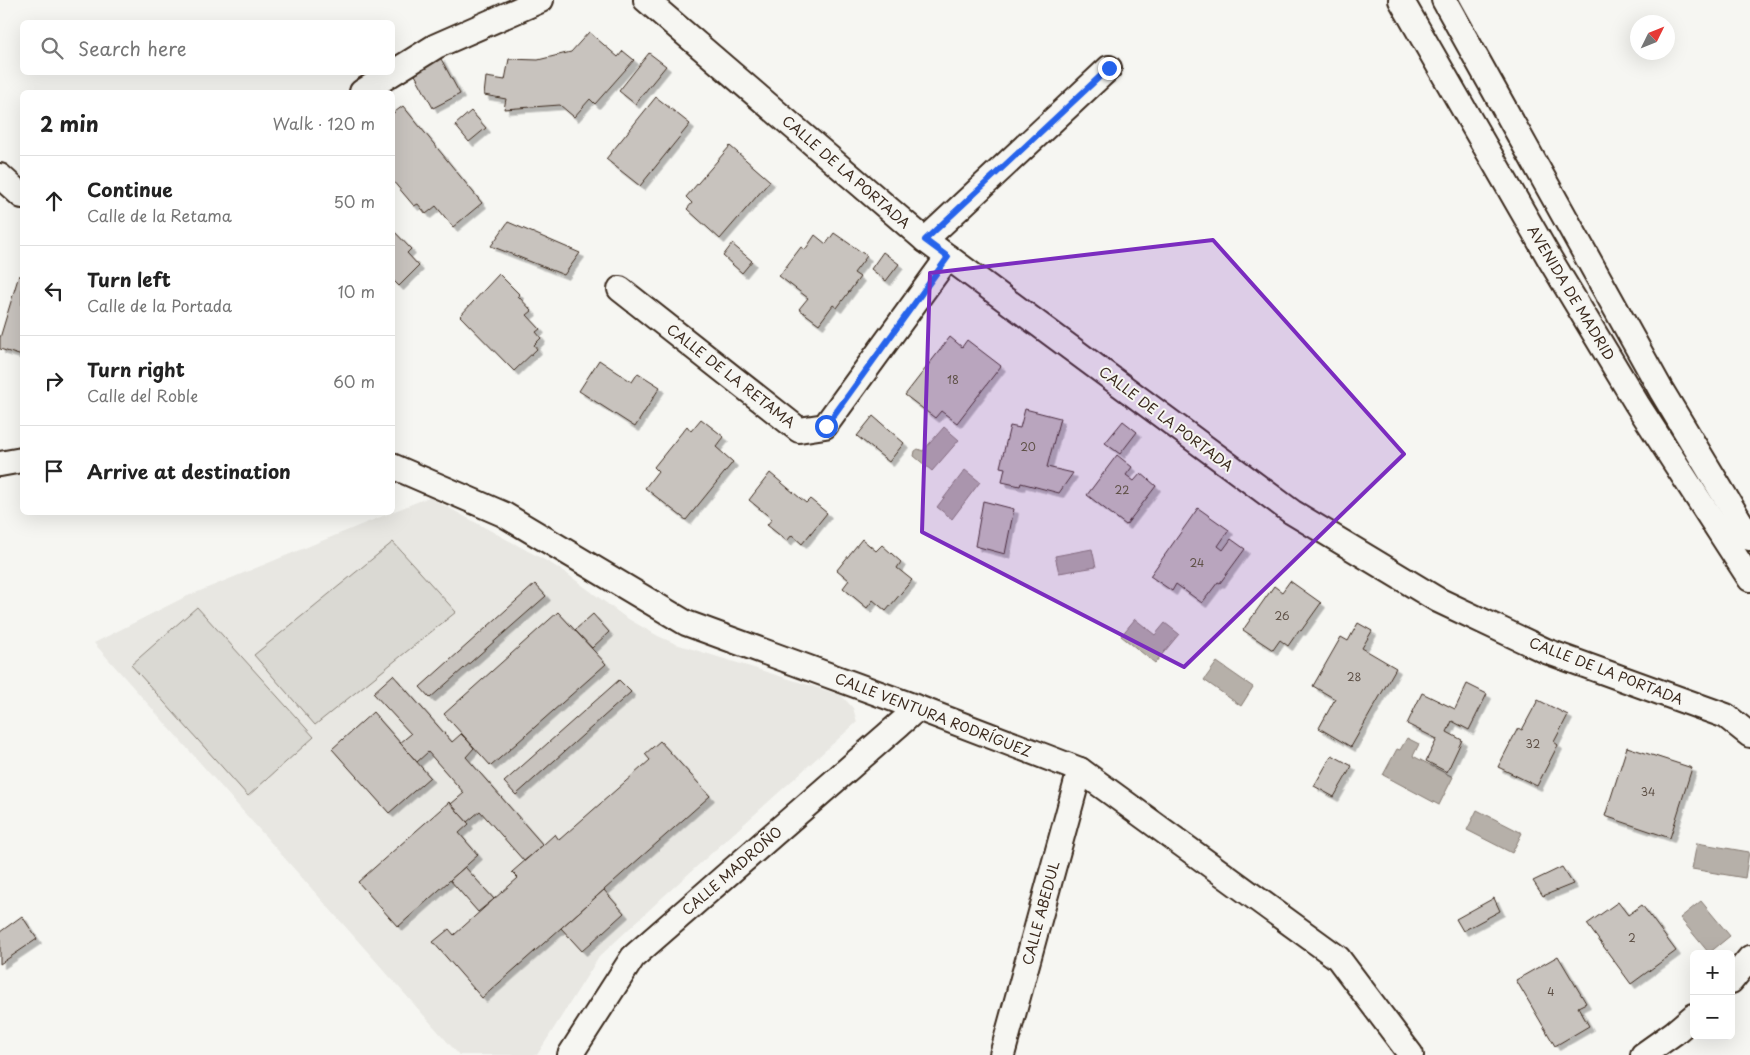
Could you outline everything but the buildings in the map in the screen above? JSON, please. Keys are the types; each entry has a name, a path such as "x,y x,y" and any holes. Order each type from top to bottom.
{"street":[{"path":"395,71 436,46 541,0"},
{"name":"CALLE DE LA PORTADA","path":"646,0 925,240 1292,512 1429,594 1546,651 1726,716 1750,735"},
{"name":"AVENIDA DE MADRID","path":"1401,0 1637,404 1750,580"},
{"name":"AVENIDA DE MADRID","path":"1444,0 1661,390 1750,538"},
{"path":"925,240 1109,68"},
{"path":"365,90 389,75"},
{"path":"0,176 20,194"},
{"name":"CALLE DE LA RETAMA","path":"620,289 799,430 826,426 948,257"},
{"path":"0,464 20,460"},
{"name":"CALLE VENTURA RODRÍGUEZ","path":"395,467 503,514 686,623 1080,770 1338,958 1411,1055"},
{"name":"CALLE MADROÑO","path":"570,1055 634,958 918,708"},
{"name":"CALLE ABEDUL","path":"1002,1055 1080,770"},
{"path":"1735,976 1750,958"},
{"path":"1643,1055 1690,1019"}],"highlighted area":[{"path":"1213,240 1404,454 1184,667 922,532 930,273"}],"shaded area":[{"path":"944,427 959,440 932,471 914,456 915,451 918,449 923,451"},
{"path":"965,470 980,482 952,519 937,507"},
{"path":"429,497 550,563 625,617 658,636 676,644 841,695 853,708 857,722 599,957 537,1055 459,1055 94,643 183,598 385,515 395,515 395,511"},
{"path":"393,542 456,612 315,725 254,655"},
{"path":"1092,549 1096,567 1059,573 1055,556"},
{"path":"197,607 314,737 248,796 131,665"},
{"path":"1135,619 1155,635 1165,623 1179,634 1155,663 1121,636"},
{"path":"1217,662 1253,687 1241,706 1204,680"},
{"path":"1407,738 1419,744 1413,756 1453,777 1439,805 1383,775 1397,749 1400,750"},
{"path":"1477,810 1522,833 1512,853 1467,830"},
{"path":"1697,843 1749,852 1745,878 1692,869"},
{"path":"1701,901 1730,936 1713,950 1707,950 1680,918"}],"route":[{"path":"826,426 948,257 925,240 1109,68"}]}
